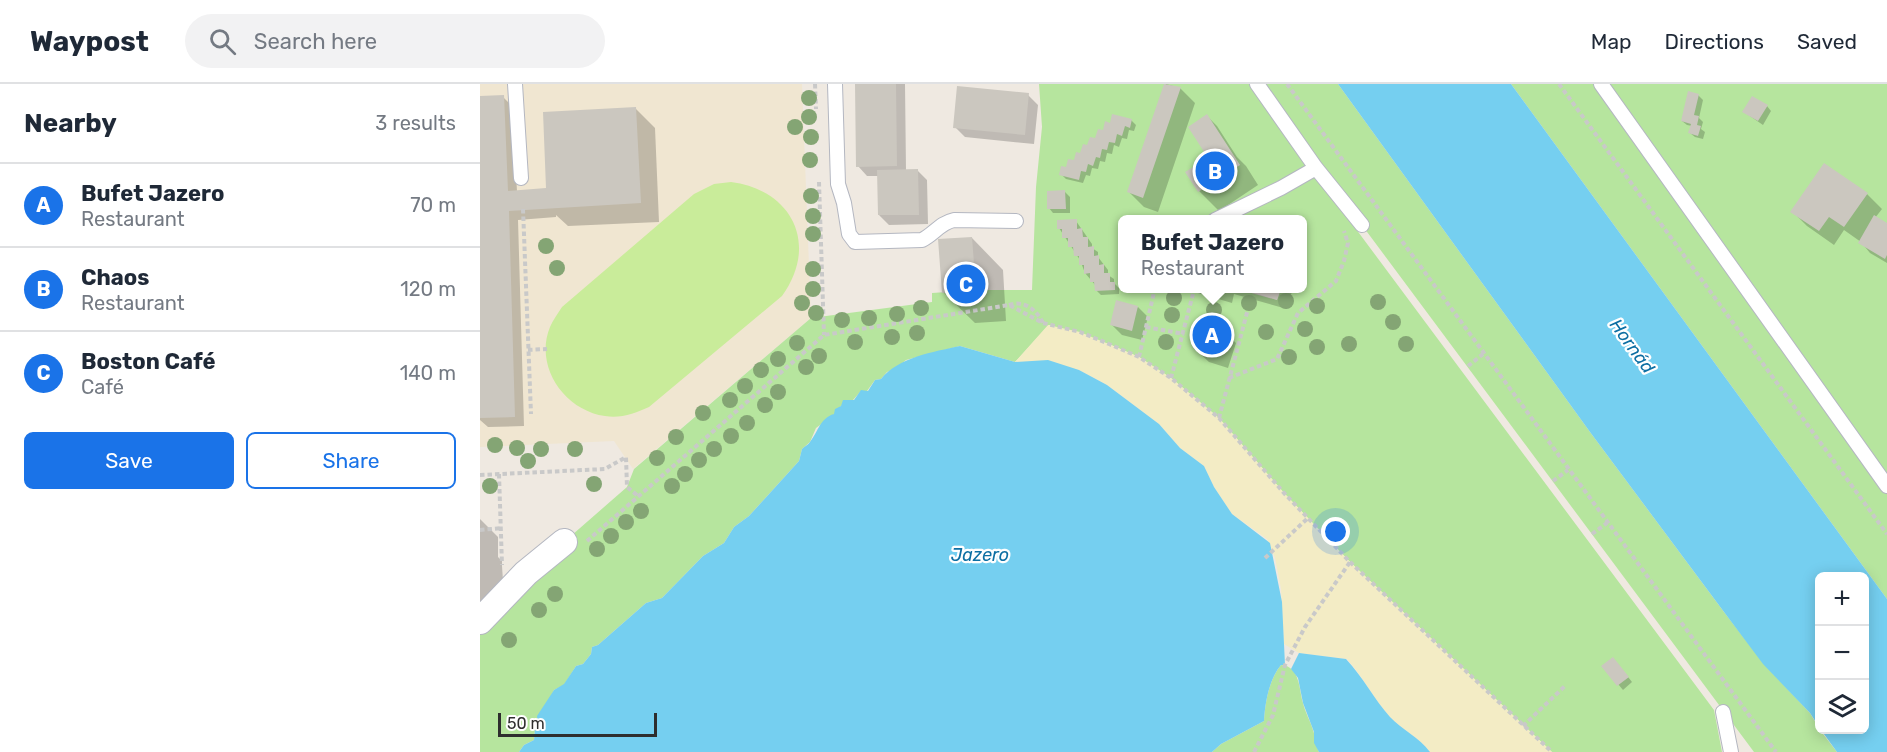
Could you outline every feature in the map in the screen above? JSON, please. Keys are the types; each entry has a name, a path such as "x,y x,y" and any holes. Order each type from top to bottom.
{"street":[{"path":"480,621 526,573 564,542"}],"lane":[{"path":"515,84 521,178"},
{"path":"835,84 838,184 849,234 855,242 922,240 945,221 1016,221"},
{"path":"1257,84 1316,168 1362,225"},
{"path":"1601,84 1887,486"},
{"path":"1224,215 1281,188 1316,168"},
{"path":"1723,712 1731,752"}],"path":[{"path":"815,84 816,117"},
{"path":"1287,84 1776,752"},
{"path":"1558,84 1887,534"},
{"path":"818,174 824,335"},
{"path":"1229,378 1277,359 1298,313 1336,280 1348,243 1335,192"},
{"path":"523,209 531,414"},
{"path":"1139,357 1154,293"},
{"path":"1172,378 1193,294"},
{"path":"480,475 605,469 626,457 627,487 638,496 824,335 1016,302 1027,306 1039,315 1043,323"},
{"path":"1219,418 1249,304"},
{"path":"1009,305 1043,323 1080,332 1139,357 1172,378 1219,418 1350,562 1552,752"},
{"path":"1146,327 1184,334"},
{"path":"528,350 547,350"},
{"path":"1468,366 1483,354"},
{"path":"1553,481 1568,470"},
{"path":"499,474 502,596"},
{"path":"1265,558 1308,518"},
{"path":"1592,534 1607,523"},
{"path":"480,530 502,528"},
{"path":"1254,752 1273,715 1285,665 1293,649 1305,627 1350,562"},
{"path":"1523,726 1566,685"}],"shaded area":[{"path":"480,84 802,84 811,318 633,469 614,441 480,447"}],"green space":[{"path":"1039,84 1255,84 1353,225 1714,710 1722,752 1552,752 1350,562 1284,493 1219,418 1171,378 1139,357 1109,344 1049,325 1015,362 960,346 906,360 887,372 881,379 875,380 867,391 861,391 853,400 841,406 835,414 816,428 810,442 802,449 799,461 749,516 734,527 724,543 703,556 662,598 646,603 598,645 592,647 591,654 583,664 576,666 564,685 554,690 535,729 534,740 524,745 519,752 480,752 480,621 627,487 634,469 811,318 932,302 932,293 1032,290 1036,187 1042,127"},
{"path":"1257,84 1338,84 1590,432 1724,612 1764,664 1810,713 1815,722 1815,734 1823,734 1837,752 1754,752"},
{"path":"1511,84 1887,84 1887,599"},
{"path":"731,182 753,187 770,196 784,208 794,223 798,240 798,258 793,277 782,296 649,407 628,415 611,417 590,412 577,405 556,384 546,357 546,342 550,327 562,307 694,194 714,184"},
{"path":"1281,665 1292,669 1298,679 1319,752 1212,752 1221,744 1264,721 1271,684"}],"sand":[{"path":"1048,325 1080,332 1139,357 1171,378 1219,418 1284,493 1350,562 1552,752 1430,752 1390,717 1347,659 1299,653 1284,644 1281,589 1275,558 1267,539 1232,514 1214,487 1204,466 1180,448 1159,424 1107,385 1079,370 1015,362"}],"water":[{"name":"Hornád","path":"1338,84 1511,84 1867,572 1815,572 1815,721 1763,664 1590,432"},
{"name":"Jazero","path":"960,346 1015,362 1048,360 1079,370 1107,385 1159,424 1180,448 1204,466 1214,487 1232,514 1270,543 1282,602 1285,665 1281,665 1271,684 1264,721 1221,744 1212,752 519,752 524,745 534,740 538,724 537,716 554,690 564,684 576,666 583,664 591,654 592,647 598,645 646,603 662,598 703,556 724,543 734,527 749,516 799,461 802,449 810,442 822,422 841,406 843,400 854,400 861,390 868,391 875,380 881,379 897,365 907,360"},
{"path":"1869,574 1887,599 1887,752 1837,752 1824,734 1869,734"},
{"path":"1299,653 1346,659 1390,717 1430,752 1319,752 1314,743 1314,732 1303,703 1298,678 1291,669"}],"building":[{"path":"855,84 896,84 897,166 856,167"},
{"path":"1164,84 1181,87 1143,198 1127,192"},
{"path":"957,86 1029,93 1025,135 953,128"},
{"path":"1688,91 1699,94 1694,115 1699,116 1697,125 1701,126 1698,136 1688,133 1691,124 1681,121"},
{"path":"504,95 508,191 546,188 543,112 636,107 641,203 509,211 515,417 480,418 480,96"},
{"path":"1752,96 1768,105 1758,121 1742,112"},
{"path":"1112,114 1132,119 1130,128 1125,126 1122,136 1117,134 1115,143 1109,142 1107,150 1102,149 1100,158 1096,157 1093,166 1088,164 1086,172 1081,171 1079,180 1059,175 1061,166 1066,167 1068,159 1074,160 1076,152 1080,153 1083,144 1087,145 1090,137 1095,138 1098,129 1103,130 1105,121 1110,123"},
{"path":"1207,114 1240,165 1198,192 1185,172 1208,158 1188,127"},
{"path":"1824,163 1868,193 1844,227 1829,217 1819,231 1790,212"},
{"path":"918,169 919,215 878,215 877,170"},
{"path":"1065,190 1066,209 1047,209 1047,191"},
{"path":"1874,215 1887,223 1885,259 1858,243"},
{"path":"1077,219 1077,229 1082,228 1083,237 1088,237 1088,247 1094,246 1094,256 1099,255 1099,265 1104,264 1104,273 1110,273 1110,282 1115,282 1115,290 1095,291 1094,282 1090,282 1090,273 1084,274 1084,265 1079,265 1079,256 1074,256 1073,247 1068,247 1068,238 1062,238 1062,229 1057,229 1057,220"},
{"path":"972,237 976,290 942,293 938,239"},
{"path":"1255,293 1279,293 1277,300"},
{"path":"1116,300 1138,306 1132,331 1110,325"},
{"path":"1202,320 1222,327 1213,354 1193,348"},
{"path":"1613,657 1629,677 1617,686 1601,666"}],"place":[{"name":"Chaos","path":"1215,171"},
{"name":"Boston Café","path":"966,284"},
{"name":"Bufet Jazero","path":"1212,335"}]}
